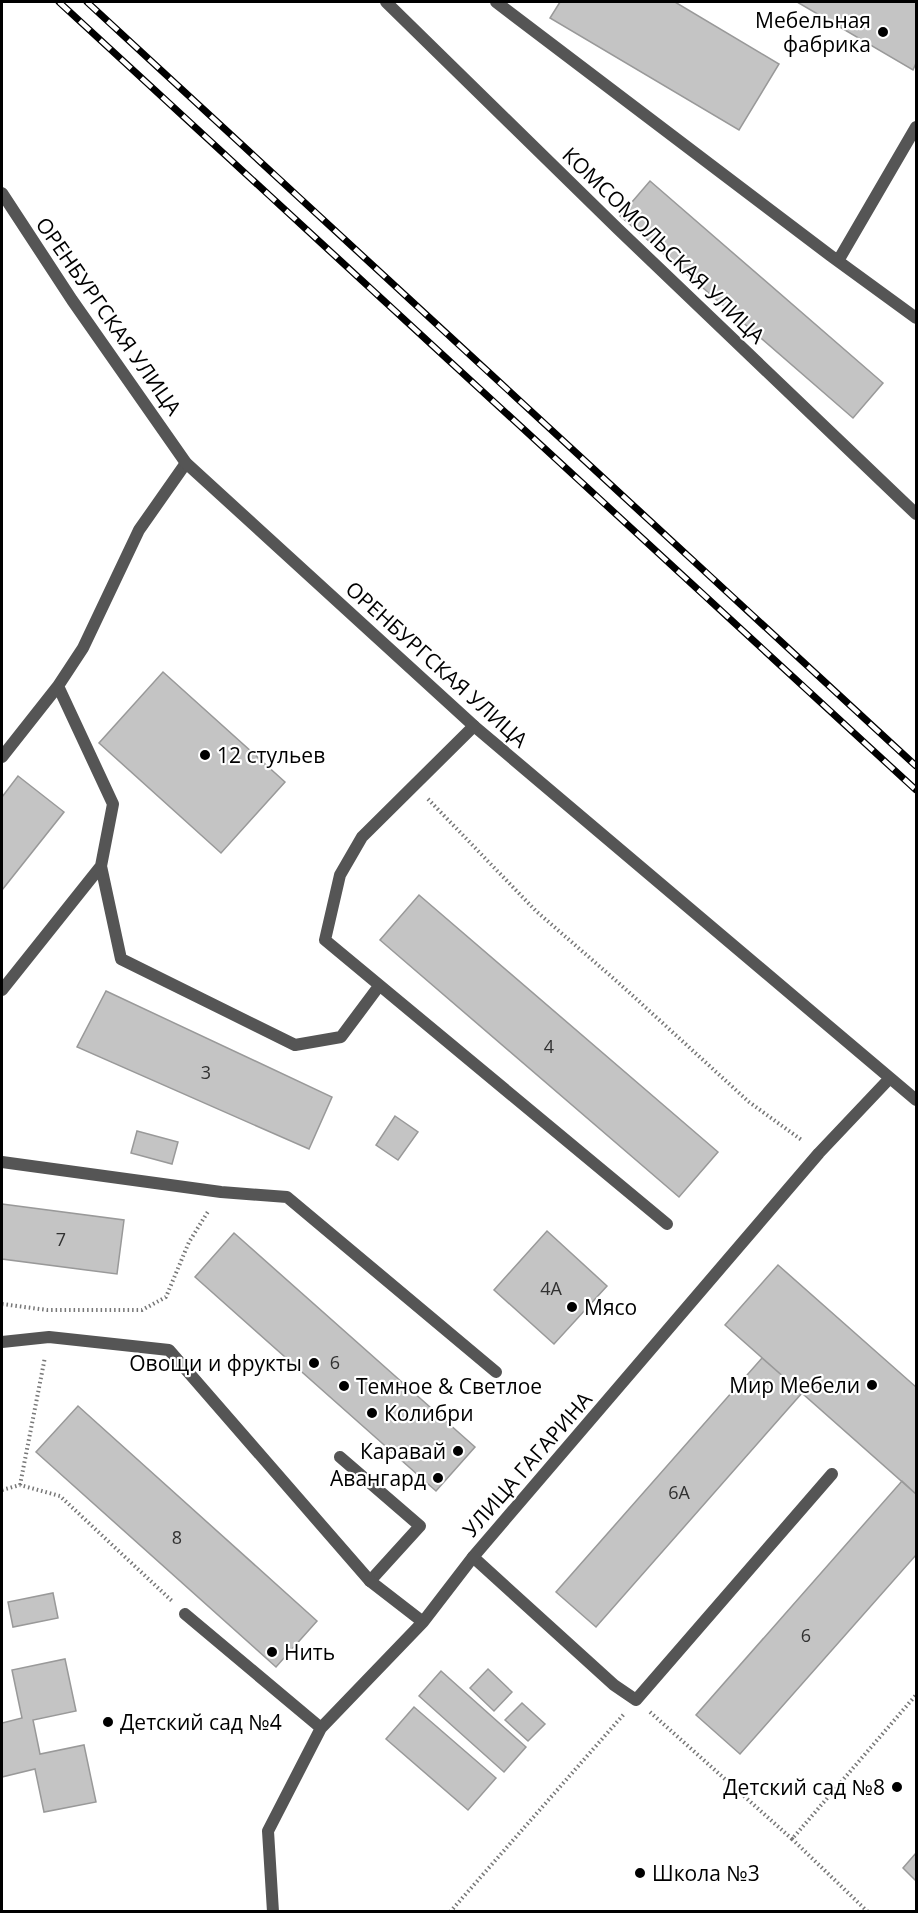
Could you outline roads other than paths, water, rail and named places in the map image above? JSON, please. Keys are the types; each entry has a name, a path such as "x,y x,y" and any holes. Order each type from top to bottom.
{"street":[{"name":"КОМСОМОЛЬСКАЯ УЛИЦА","path":"386,2 916,514"},
{"path":"496,2 916,318"},
{"path":"838,261 916,127"},
{"name":"ОРЕНБУРГСКАЯ УЛИЦА","path":"2,193 72,300 186,463 474,726 916,1100"},
{"path":"2,757 58,686 83,648 139,530 186,463"},
{"path":"58,686 113,804 101,866 121,959 295,1045 341,1037 379,986"},
{"path":"474,726 362,837 340,875 325,940 667,1224"},
{"path":"2,990 101,866"},
{"name":"УЛИЦА ГАГАРИНА","path":"273,1911 268,1831 321,1728 423,1623 473,1557 819,1153 891,1078"},
{"path":"2,1162 221,1192 287,1197 496,1372"},
{"path":"2,1342 16,1338 49,1336 169,1350 370,1581 423,1623"},
{"path":"340,1456 420,1526 370,1581"},
{"path":"473,1557 614,1685 636,1700 832,1474"},
{"path":"186,1614 321,1728"}],"railway":[{"path":"59,2 916,790"},
{"path":"87,2 916,766"}],"place":[{"name":"Мебельная фабрика","path":"883,32"},
{"name":"12 стульев","path":"205,755"},
{"name":"Мясо","path":"572,1307"},
{"name":"Овощи и фрукты","path":"314,1363"},
{"name":"Мир Мебели","path":"872,1385"},
{"name":"Темное & Светлое","path":"344,1386"},
{"name":"Колибри","path":"372,1413"},
{"name":"Каравай","path":"458,1451"},
{"name":"Авангард","path":"438,1478"},
{"name":"Нить","path":"272,1652"},
{"name":"Детский сад №4","path":"108,1722"},
{"name":"Детский сад №8","path":"897,1787"},
{"name":"Школа №3","path":"640,1873"}]}
